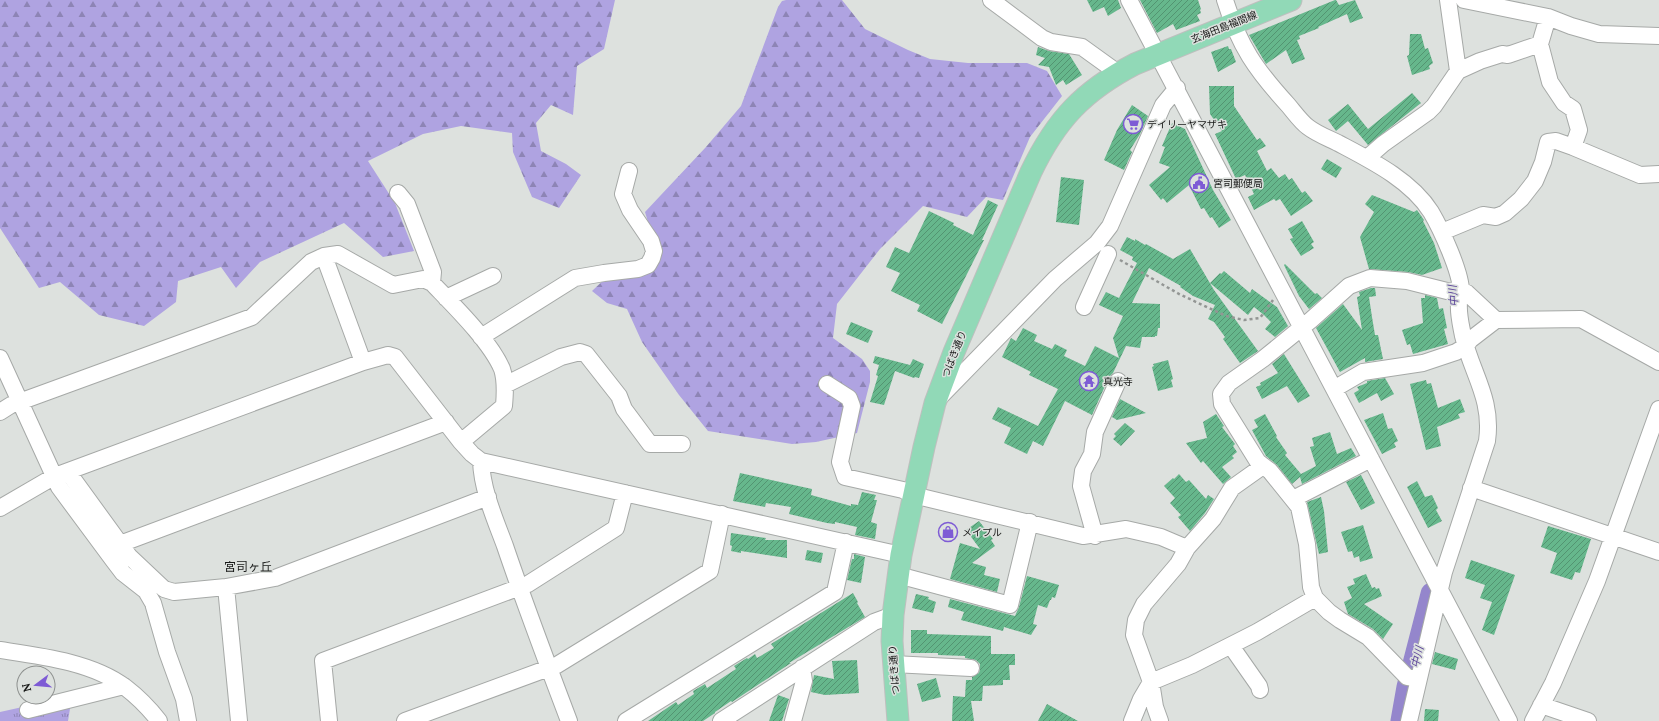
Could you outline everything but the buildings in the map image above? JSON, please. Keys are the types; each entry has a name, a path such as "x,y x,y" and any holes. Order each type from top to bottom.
{"main road":[{"name":"玄海田島福間線","path":"1158,55 1290,0"},
{"name":"つばき通り","path":"898,721 893,664 893,615 901,555 913,495 935,403 954,352 1031,172 1044,146 1058,126 1078,103 1104,82 1118,73 1158,55"}],"street":[{"path":"991,0 1042,38 1051,42 1082,47 1118,73"},
{"path":"1129,0 1509,721"},
{"path":"1225,0 1232,24 1241,43 1260,74 1308,127 1367,158 1414,190 1430,211 1442,232 1455,265 1461,290 1459,304 1460,320 1466,346 1481,386 1488,411 1489,427 1487,441 1471,488 1413,678 1409,721"},
{"path":"1448,0 1458,71"},
{"path":"1464,0 1548,17 1571,26 1599,34 1659,36"},
{"path":"1548,17 1540,44 1550,82 1564,103 1573,110 1579,130 1573,147"},
{"path":"1367,158 1383,144 1428,112 1434,106 1458,71 1480,61 1502,54 1508,55 1540,44"},
{"path":"1084,307 1110,226 1163,105 1176,88"},
{"path":"1442,232 1483,215 1496,217 1505,213 1521,199 1535,181 1543,162 1548,142 1556,141 1573,147 1640,175 1659,174"},
{"path":"481,337 575,278 638,269 648,265 654,251 651,241 630,210 623,194 629,171"},
{"path":"398,193 407,204 434,272 432,283"},
{"path":"935,403 1055,279 1103,248"},
{"path":"0,412 11,405 252,317 312,262 324,256 338,254 393,285 423,279 432,283 481,337 502,370 505,385 504,406 462,442"},
{"path":"324,256 363,362"},
{"path":"446,298 493,276"},
{"path":"1413,678 1368,637 1329,612 1315,598 1311,587 1307,544 1299,507 1270,471 1258,462 1245,442 1236,424 1222,404 1222,394 1230,383 1263,359 1302,327 1348,286 1370,278 1407,280 1447,291 1461,290 1467,293 1496,320"},
{"path":"1334,389 1363,372 1423,363 1456,352 1466,346 1470,340 1496,320 1581,319 1659,362"},
{"path":"505,385 561,357 580,352 586,354 619,396 624,409 650,444 682,444"},
{"path":"0,508 61,474 363,362 388,355 395,357 472,454 482,461 901,555"},
{"path":"0,358 21,402 61,474 129,556 164,589 174,592 226,587 275,578 488,497"},
{"path":"1095,536 1081,486 1083,471 1092,454 1095,432 1118,381"},
{"path":"827,384 849,398 852,406 840,462 845,477 903,490 913,495 1030,522 1082,536 1095,536 1126,529 1161,537 1186,548"},
{"path":"1533,721 1597,581 1659,409"},
{"path":"120,544 446,422"},
{"path":"1293,499 1371,459"},
{"path":"482,461 482,474 488,497 519,587 569,721"},
{"path":"1160,721 1155,707 1151,682 1134,635 1136,620 1144,604 1178,564 1186,548 1213,519 1232,488 1263,466"},
{"path":"61,474 59,487 123,573 146,591 153,602 184,699 188,721"},
{"path":"1471,488 1659,552"},
{"path":"329,721 323,660 528,584 616,528 625,493"},
{"path":"405,721 557,665 710,571 722,514"},
{"path":"898,575 1010,605 1030,522"},
{"path":"626,721 835,592 846,542"},
{"path":"226,587 238,721"},
{"path":"1132,721 1141,699 1151,682 1192,665 1231,646 1258,632 1315,598"},
{"path":"721,721 874,622 893,615"},
{"path":"1231,646 1259,686 1260,690"},
{"path":"0,650 76,664 101,674 124,686 148,707 159,721"},
{"path":"893,664 971,668"},
{"path":"793,721 804,681 802,668"},
{"path":"1488,682 1496,721"},
{"path":"28,710 124,686"},
{"path":"1541,705 1588,721"}],"path":[{"path":"1103,248 1179,294 1232,318 1244,320 1260,318 1281,288"}],"green space":[{"path":"0,0 615,0 604,49 577,66 573,115 551,105 536,123 541,151 566,164 581,175 559,208 532,197 513,152 512,133 461,126 423,134 368,161 395,203 414,251 383,257 344,223 260,262 236,288 221,267 178,281 176,302 144,326 99,315 60,282 39,288 0,228"},
{"path":"842,0 865,29 930,59 968,63 1027,63 1047,71 1062,96 1030,137 1003,200 986,197 967,217 923,206 880,249 837,304 833,338 862,359 870,371 870,382 857,433 816,442 792,444 708,431 679,395 642,342 627,309 607,303 592,291 609,275 659,259 645,212 706,147 741,106 778,7 782,1"},
{"path":"72,696 68,721 0,721 0,712 32,705 56,705 56,700"}],"waterway":[{"name":"中川","path":"1402,721 1408,687 1432,594"}],"place":[{"name":"デイリーヤマザキ","path":"1133,124"},
{"name":"宮司郵便局","path":"1199,183"},
{"name":"真光寺","path":"1089,381"},
{"name":"メイプル","path":"948,532"}],"district":[{"name":"宮司ヶ丘","path":"248,566"}]}
